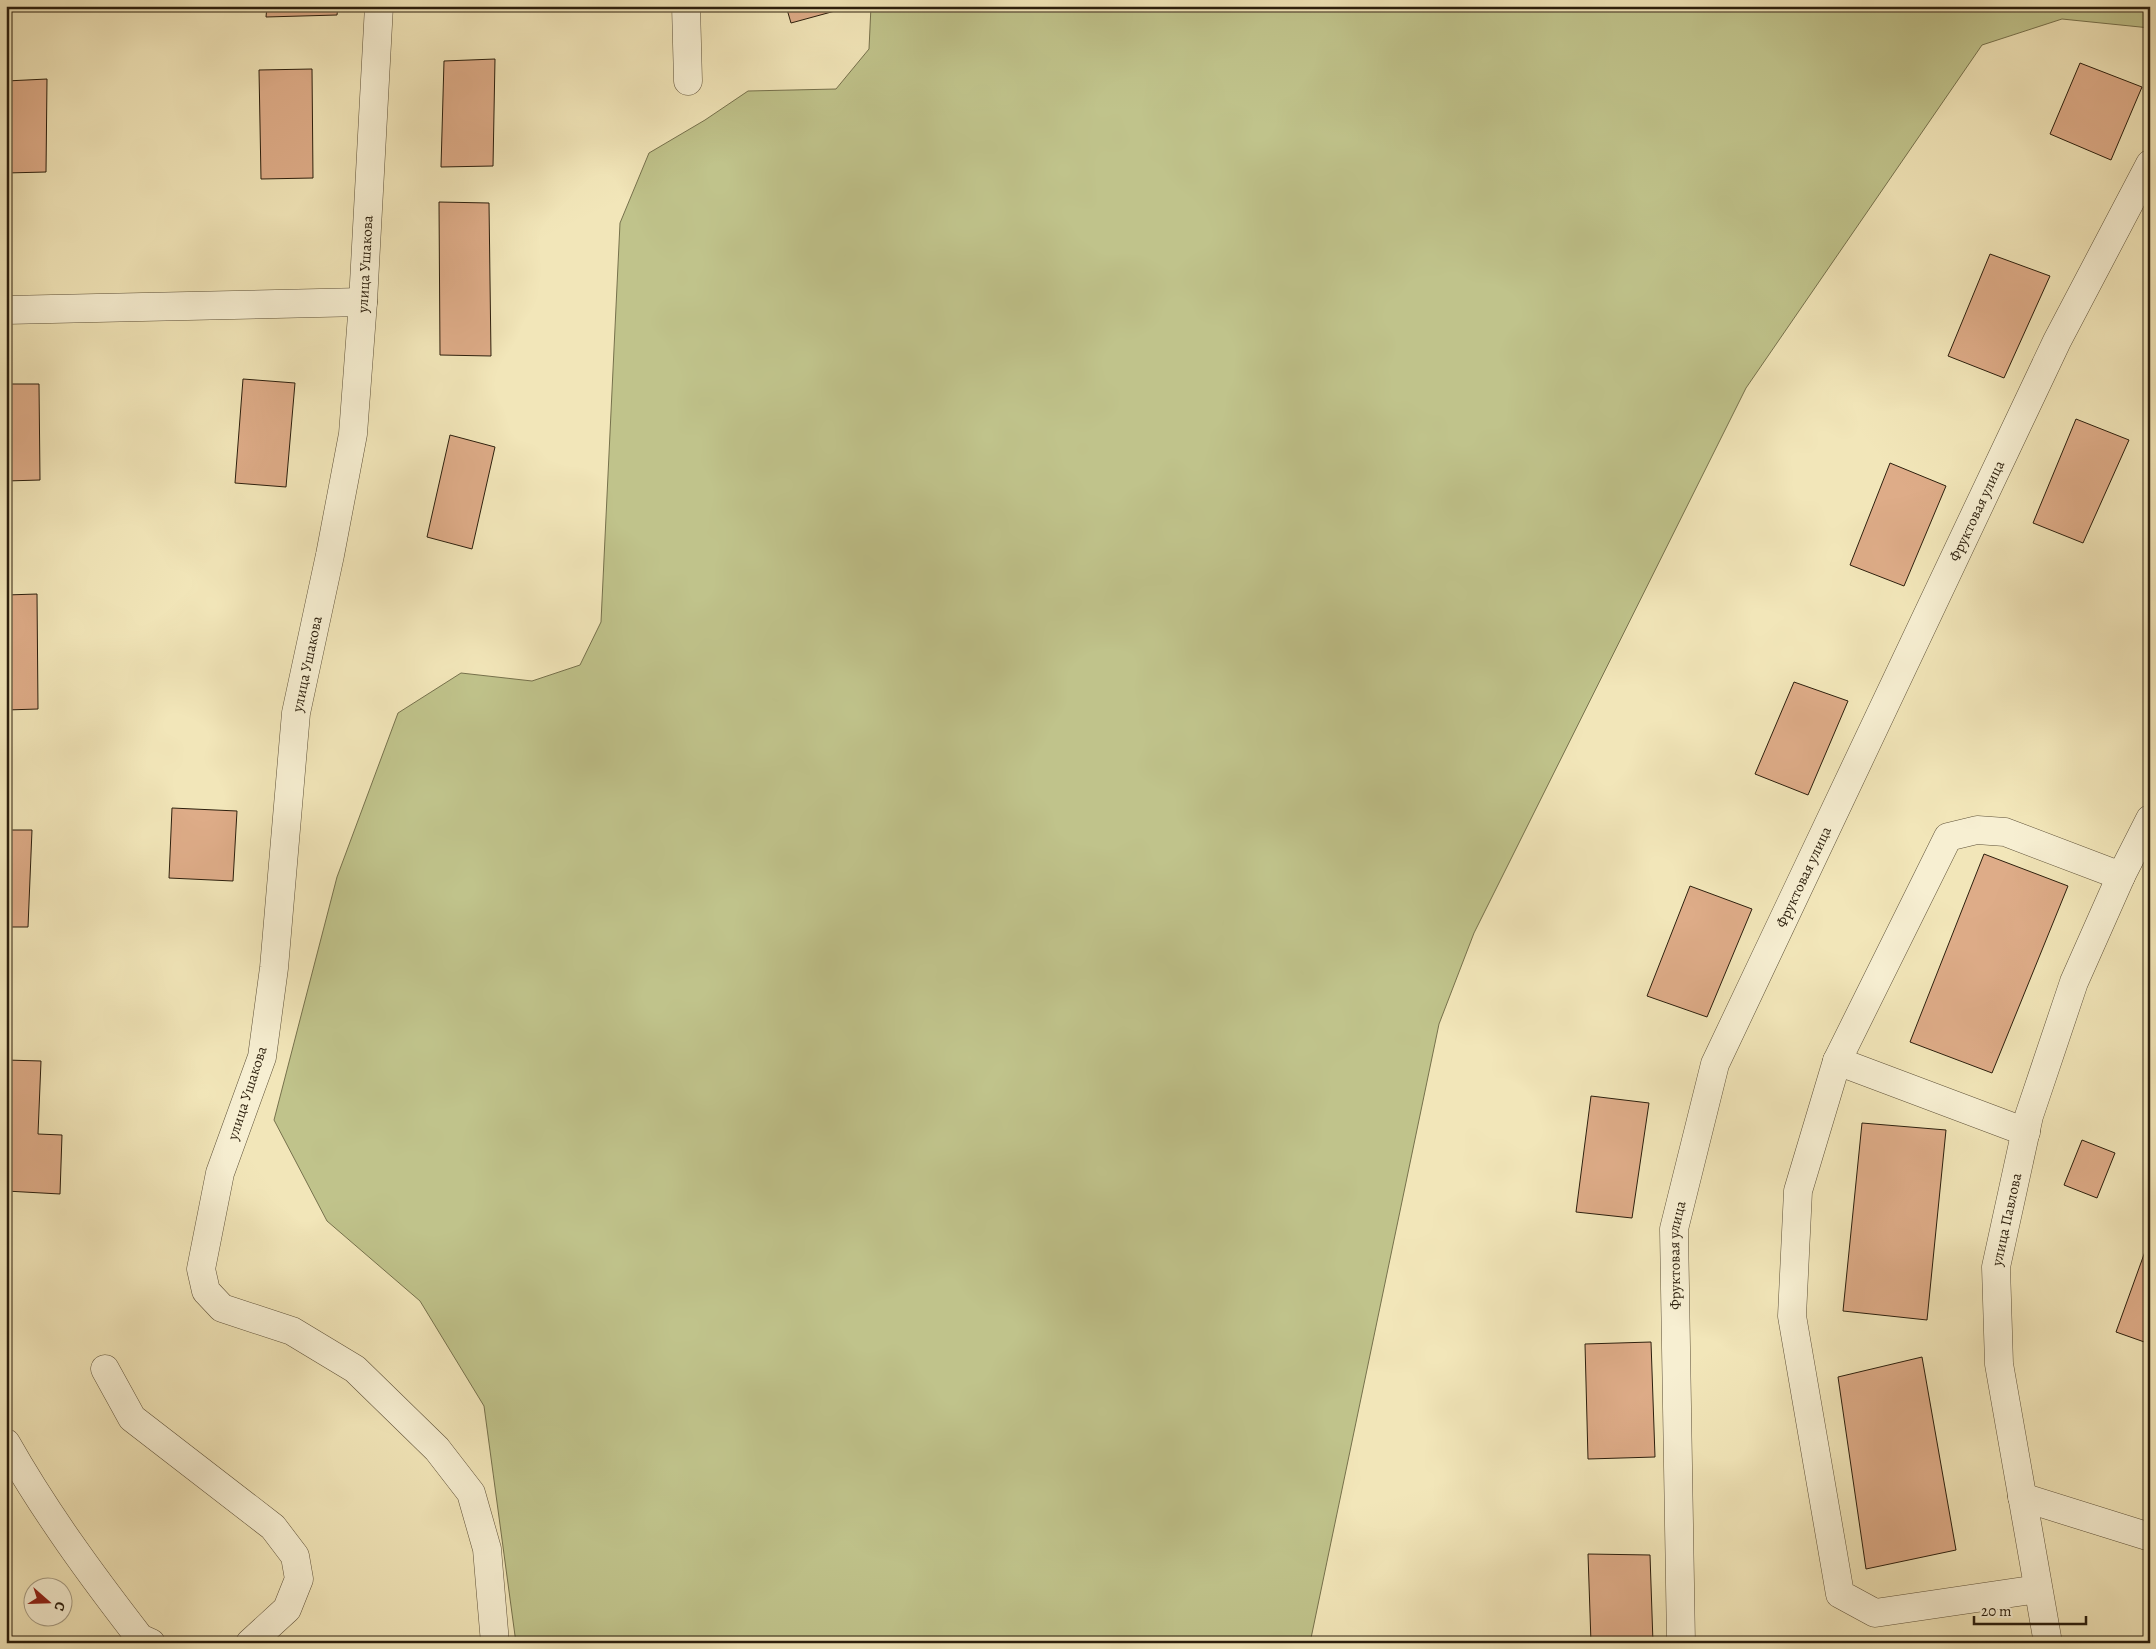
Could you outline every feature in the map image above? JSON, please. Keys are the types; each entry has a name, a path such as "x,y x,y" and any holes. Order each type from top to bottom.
{"street":[{"name":"улица Ушакова","path":"379,6 363,302 353,434 330,555 296,714 274,968 262,1057 220,1173 201,1269 206,1291 222,1308 292,1331 355,1369 437,1449 471,1493 487,1548 495,1643"},
{"path":"686,6 688,81"},
{"name":"Фруктовая улица","path":"1681,1643 1674,1229 1715,1064 2057,341 2150,164"},
{"path":"6,310 363,302"},
{"name":"улица Павлова","path":"2048,1643 1999,1364 1996,1266 2029,1116 2074,982 2121,876 2150,819"},
{"path":"2038,1589 1875,1613 1840,1594 1792,1316 1798,1191 1837,1062 1948,837 1977,830 2005,832 2121,876"},
{"path":"1837,1062 2026,1132"},
{"path":"106,1369 132,1418 273,1527 295,1556 299,1579 287,1609 250,1643"},
{"path":"6,1443 22,1471 89,1572 140,1638 151,1643"},
{"path":"2022,1498 2150,1537"}],"green space":[{"path":"871,6 2150,6 2150,28 2062,19 1982,45 1746,388 1474,933 1439,1024 1310,1643 516,1643 484,1406 420,1301 327,1221 274,1120 337,877 398,713 461,673 532,681 580,665 601,622 620,223 649,153 705,120 748,91 836,89 869,49"}],"building":[{"path":"267,6 338,6 337,15 266,17"},
{"path":"786,6 834,6 835,11 791,23"},
{"path":"495,59 493,166 441,167 444,61"},
{"path":"2080,63 2142,87 2111,160 2050,134"},
{"path":"312,69 313,178 261,179 259,70"},
{"path":"47,79 46,172 6,173 6,81"},
{"path":"439,202 489,203 491,356 440,355"},
{"path":"1990,254 2050,276 2004,378 1948,356"},
{"path":"243,379 295,383 286,487 235,483"},
{"path":"6,384 39,384 40,480 6,481"},
{"path":"2076,419 2129,440 2083,543 2033,523"},
{"path":"450,435 495,447 472,549 427,537"},
{"path":"1890,463 1946,486 1904,586 1850,565"},
{"path":"37,594 38,709 6,710 6,595"},
{"path":"1794,682 1848,701 1808,795 1755,774"},
{"path":"172,808 237,811 233,881 169,878"},
{"path":"6,830 32,830 28,927 6,927"},
{"path":"1984,854 2068,886 1992,1073 1910,1042"},
{"path":"1690,886 1752,909 1707,1017 1647,996"},
{"path":"6,1060 41,1061 38,1134 62,1135 60,1194 6,1191"},
{"path":"1591,1096 1649,1103 1632,1218 1576,1212"},
{"path":"1862,1123 1946,1130 1927,1320 1843,1311"},
{"path":"2082,1140 2115,1153 2097,1198 2064,1185"},
{"path":"2147,1246 2150,1247 2150,1344 2116,1332"},
{"path":"1651,1342 1655,1457 1588,1459 1585,1344"},
{"path":"1922,1357 1956,1550 1866,1569 1838,1377"},
{"path":"1588,1554 1650,1555 1653,1643 1591,1643"}]}
